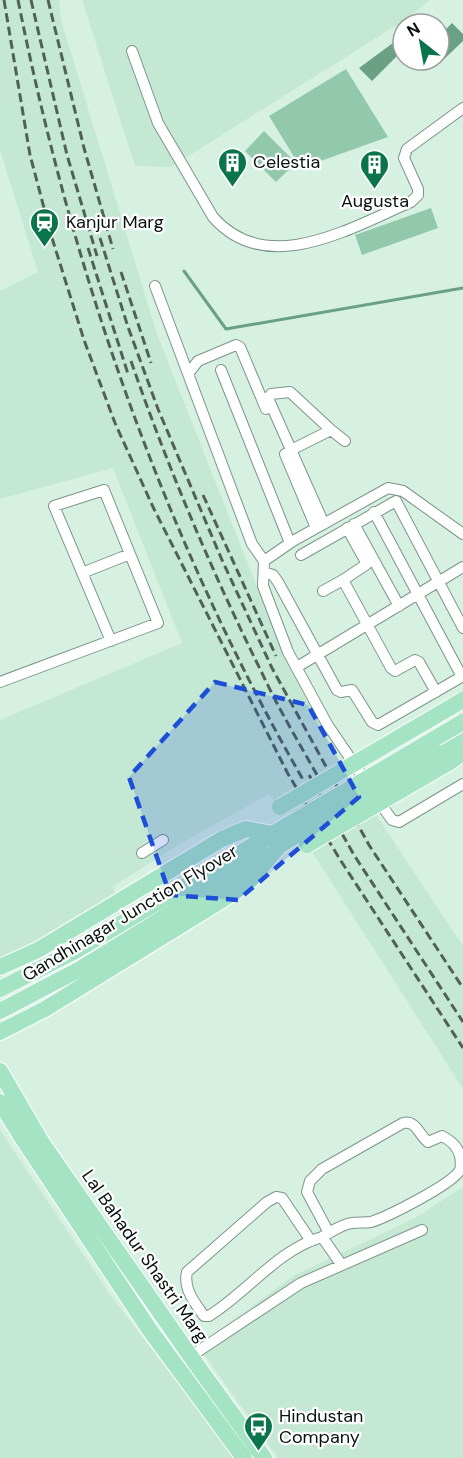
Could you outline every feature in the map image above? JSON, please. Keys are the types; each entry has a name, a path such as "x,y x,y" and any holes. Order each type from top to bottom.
{"main road":[{"path":"0,1032 45,1009 251,880 276,840 280,807 463,700"},
{"path":"276,840 300,834 463,722"},
{"path":"445,758 463,740"},
{"path":"0,967 38,950 222,839 246,829 276,840 300,834 445,758 463,753"},
{"name":"Gandhinagar Junction Flyover","path":"0,989 75,951 276,840"},
{"name":"Gandhinagar Junction Flyover","path":"0,1011 80,969 276,840"},
{"name":"Lal Bahadur Shastri Marg","path":"3,1081 36,1146 149,1329 244,1458"},
{"name":"Lal Bahadur Shastri Marg","path":"0,1102 36,1146 264,1458"}],"street":[{"path":"132,51 158,123 213,217 243,238 276,247 313,243 415,199 418,189 404,158 404,153 463,108"},
{"path":"155,286 252,544 264,567 278,582 338,690 341,692 352,690 372,722 378,724 462,677 374,512"},
{"path":"188,374 198,361 236,345 240,347 320,526"},
{"path":"221,370 290,543"},
{"path":"320,526 268,398 271,394 290,392 345,441"},
{"path":"291,450 331,430"},
{"path":"463,534 403,491 388,488 290,543 264,567 263,586 288,652 327,724 392,820 399,822 463,784"},
{"path":"0,682 111,641 158,623 104,490 54,506 111,641"},
{"path":"301,555 396,501 463,628"},
{"path":"350,526 399,606"},
{"path":"82,573 130,554"},
{"path":"323,591 371,562"},
{"path":"297,667 438,582 461,572"},
{"path":"343,580 391,668 395,671 415,660 436,692"},
{"path":"142,853 163,840"},
{"path":"311,1241 282,1198 276,1197 267,1202 187,1272 189,1292 204,1316 209,1316 288,1254 311,1241 326,1235 350,1223 370,1222 406,1207 453,1178 459,1171 460,1156 450,1140 442,1136 428,1142 413,1124 403,1123 322,1169 310,1180 307,1192 326,1235 341,1264"},
{"path":"191,1356 301,1283 422,1230"}],"highlighted area":[{"path":"215,682 308,705 359,797 238,900 170,895 129,777"}],"shaded area":[{"path":"0,0 59,0 61,20 157,334 284,655 338,757 463,946 463,1089 314,855 269,794 180,844 112,887 117,895 21,953 0,960 0,720 182,643 113,468 0,499 0,291 38,272 0,150"},
{"path":"82,0 430,0 415,12 391,12 391,29 171,167 135,166"},
{"path":"451,24 463,34 463,41 451,52"},
{"path":"391,44 391,62 372,81 359,68"},
{"path":"346,69 388,137 301,168 269,116"},
{"path":"264,131 296,163 276,182 245,151"},
{"path":"431,208 438,228 362,255 355,235"},
{"path":"0,1130 111,1296 235,1458 0,1458"},
{"path":"463,1187 463,1458 278,1458 198,1346 295,1275 415,1218"}],"waterway":[{"path":"184,271 226,329 463,288"}],"railway":[{"path":"4,0 30,155 52,238 84,340 115,423 153,507 288,774 341,861 463,1048"},
{"path":"18,0 40,103 67,206 97,307 131,407 169,506 211,602 258,697 309,790"},
{"path":"31,0 67,155 97,256"},
{"path":"48,0 84,148 113,249"},
{"path":"100,238 128,327 158,409 222,560 272,668 369,845 463,988"},
{"path":"88,248 128,374"},
{"path":"121,272 151,363"},
{"path":"131,361 176,480 226,597 276,701 321,782"},
{"path":"203,495 276,656"},
{"path":"309,775 354,855 463,1022"}],"place":[{"name":"Celestia","path":"232,188"},
{"name":"Augusta","path":"375,190"},
{"name":"Kanjur Marg","path":"45,248"},
{"name":"Hindustan Company","path":"258,1452"}]}
